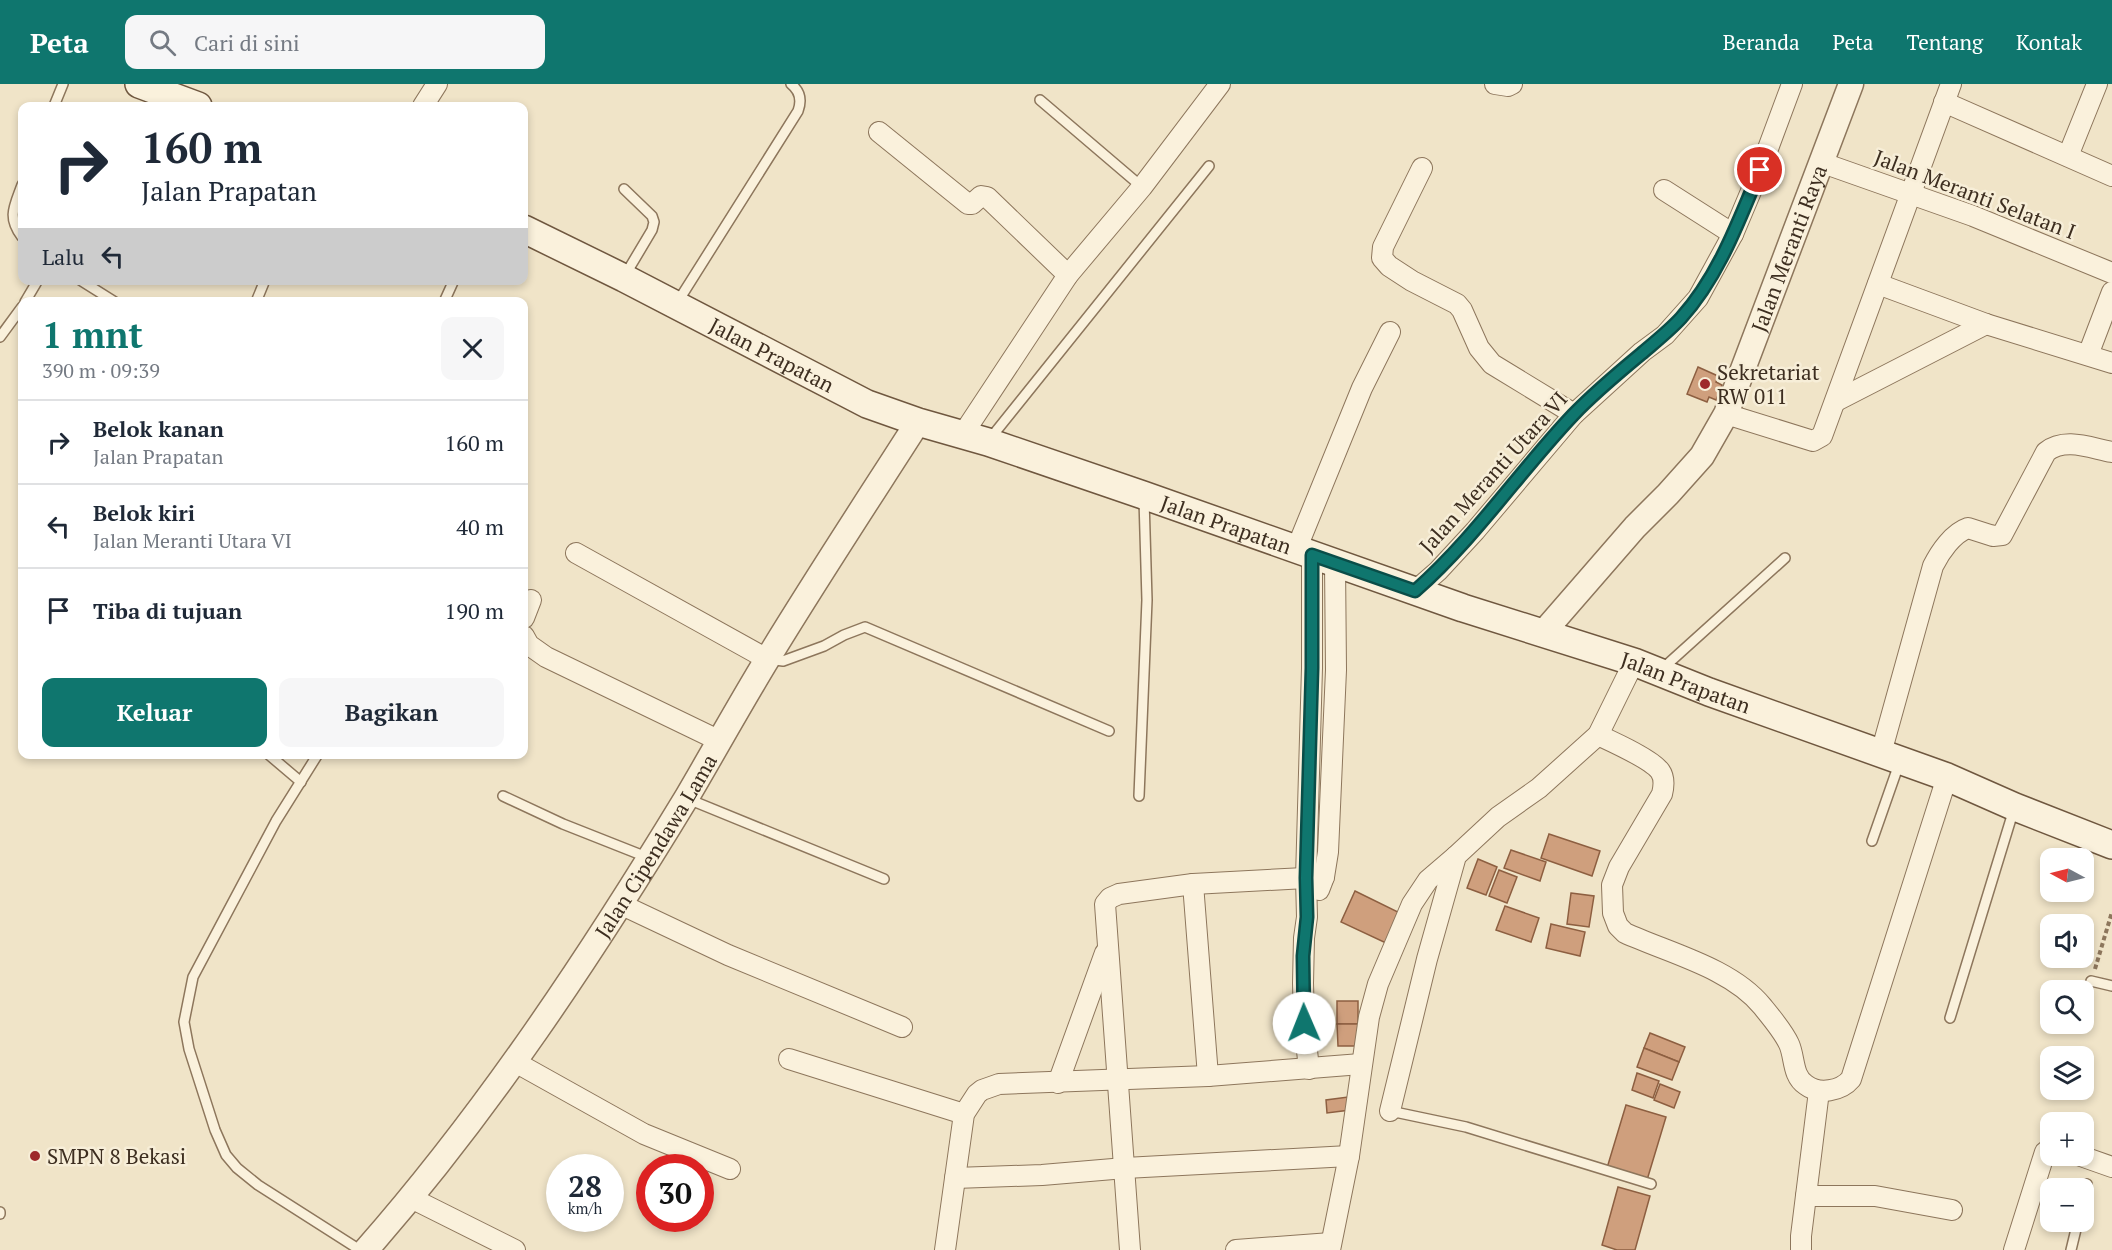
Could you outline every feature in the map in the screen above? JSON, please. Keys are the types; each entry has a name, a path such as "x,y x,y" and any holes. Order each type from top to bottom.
{"main road":[{"path":"139,84 187,102"},
{"name":"Jalan Prapatan","path":"528,231 867,404 1143,495 1542,634 1634,662 1709,692 1947,777 2015,807 2112,845"}],"street":[{"path":"426,102 437,84"},
{"path":"975,438 1068,275 1142,187 1220,84"},
{"path":"1495,84 1508,86 1512,84"},
{"name":"Jalan Meranti Utara VI","path":"1415,591 1438,571 1475,531 1574,414 1683,316 1708,281 1732,234 1760,170 1792,84"},
{"name":"Jalan Meranti Raya","path":"1542,634 1635,527 1702,456 1726,414 1851,84"},
{"path":"2068,156 2097,84"},
{"path":"1726,414 1816,441 1822,436 1948,93 2068,156 2112,176"},
{"path":"879,132 968,204 972,204 981,196 987,197 1068,275"},
{"name":"Jalan Meranti Selatan I","path":"1820,162 1973,216 2112,273"},
{"path":"1422,168 1383,247 1382,258 1389,266 1412,281 1456,304 1462,310 1479,348 1492,364 1574,414"},
{"path":"1664,190 1732,234"},
{"path":"1878,284 1986,324 2112,363"},
{"path":"2088,355 2112,292"},
{"path":"1836,401 1986,324"},
{"path":"1309,1069 1303,1003 1303,947 1315,878 1310,728 1314,556 1362,388 1390,332"},
{"name":"Jalan Cipendawa Lama","path":"366,1250 411,1198 515,1062 649,858 767,659 918,422"},
{"path":"1891,757 1933,566 1946,546 1960,531 1968,528 1993,536 2002,535 2046,452 2054,445 2071,444 2112,452"},
{"path":"576,553 767,659"},
{"path":"1314,556 1334,728 1328,852 1315,878"},
{"path":"528,643 546,657 720,741"},
{"path":"1236,1250 1331,1247 1349,1156 1369,1017 1378,984 1412,904 1428,880 1498,817 1539,788 1599,735 1634,662"},
{"path":"1310,728 1334,728"},
{"path":"1599,735 1622,746 1658,769 1664,781 1662,794 1619,867 1611,885 1612,907 1618,926 1625,933 1716,972 1745,988 1762,1006 1787,1040 1799,1078 1808,1087 1820,1090 1842,1087 1851,1078 1947,777"},
{"path":"1390,1111 1427,959 1456,856"},
{"path":"1130,1250 1104,910 1110,898 1119,894 1193,884 1315,878"},
{"path":"1193,884 1209,1076"},
{"path":"620,904 728,955 902,1027"},
{"path":"1058,1083 1107,946"},
{"path":"789,1059 964,1114"},
{"path":"515,1062 644,1134 730,1169"},
{"path":"945,1250 964,1114 977,1094 989,1087 999,1084 1209,1076 1361,1064"},
{"path":"1802,1250 1801,1236 1820,1090"},
{"path":"955,1178 1349,1156"},
{"path":"2094,1161 2112,1167"},
{"path":"2014,1250 2041,1166"},
{"path":"1806,1196 1875,1196 1952,1210"},
{"path":"411,1198 515,1250"}],"lane":[{"path":"56,102 63,84"},
{"path":"675,305 798,111 800,96 791,84"},
{"path":"1040,100 1142,187"},
{"path":"975,438 1209,166"},
{"path":"624,189 652,216 654,222 652,230 624,278"},
{"path":"18,195 12,211 14,224 18,230"},
{"path":"88,285 107,297"},
{"path":"0,337 18,312"},
{"path":"1139,796 1146,600 1143,495"},
{"path":"1659,671 1785,558"},
{"path":"767,659 783,661 824,646 864,627 1109,731"},
{"path":"1872,841 1891,757"},
{"path":"274,759 301,782"},
{"path":"315,759 276,821 193,976 184,1022 189,1049 214,1130 226,1155 237,1168 258,1185 360,1250"},
{"path":"503,796 563,824 649,858"},
{"path":"686,798 884,879"},
{"path":"1950,1018 2015,807"},
{"path":"2094,982 2112,986"},
{"path":"1390,1111 1466,1127 1651,1184"},
{"path":"2071,1250 2075,1232"}],"path":[{"path":"2091,980 2112,912"}],"building":[{"name":"Sekretariat RW 011","path":"1698,367 1718,376 1716,382 1722,385 1716,400 1709,397 1707,402 1687,394"},
{"path":"1549,834 1600,851 1592,876 1541,858"},
{"path":"1511,850 1546,862 1540,881 1504,868"},
{"path":"1478,859 1497,867 1486,895 1467,888"},
{"path":"1499,870 1517,877 1507,903 1489,896"},
{"path":"1355,891 1400,913 1386,943 1341,922"},
{"path":"1571,893 1594,896 1589,927 1567,924"},
{"path":"1505,906 1539,918 1531,942 1496,930"},
{"path":"1551,924 1585,932 1580,956 1546,948"},
{"path":"1337,1001 1358,1001 1358,1024 1337,1024"},
{"path":"1337,1024 1358,1024 1359,1046 1338,1046"},
{"path":"1650,1033 1685,1047 1679,1062 1644,1048"},
{"path":"1644,1048 1679,1062 1672,1080 1637,1067"},
{"path":"1637,1073 1659,1081 1653,1098 1632,1090"},
{"path":"1660,1084 1680,1092 1674,1108 1654,1100"},
{"path":"1348,1097 1350,1110 1327,1113 1326,1100"},
{"path":"1626,1105 1666,1117 1647,1180 1607,1168"},
{"path":"1618,1187 1650,1196 1635,1250 1617,1250 1602,1245"}],"place":[{"name":"Sekretariat RW 011","path":"1705,384"},
{"name":"SMPN 8 Bekasi","path":"35,1156"}],"route":[{"path":"1304,1023 1303,956 1307,917 1312,555 1415,591 1438,571 1475,531 1574,414 1665,334 1698,298 1732,234 1760,170"}]}
